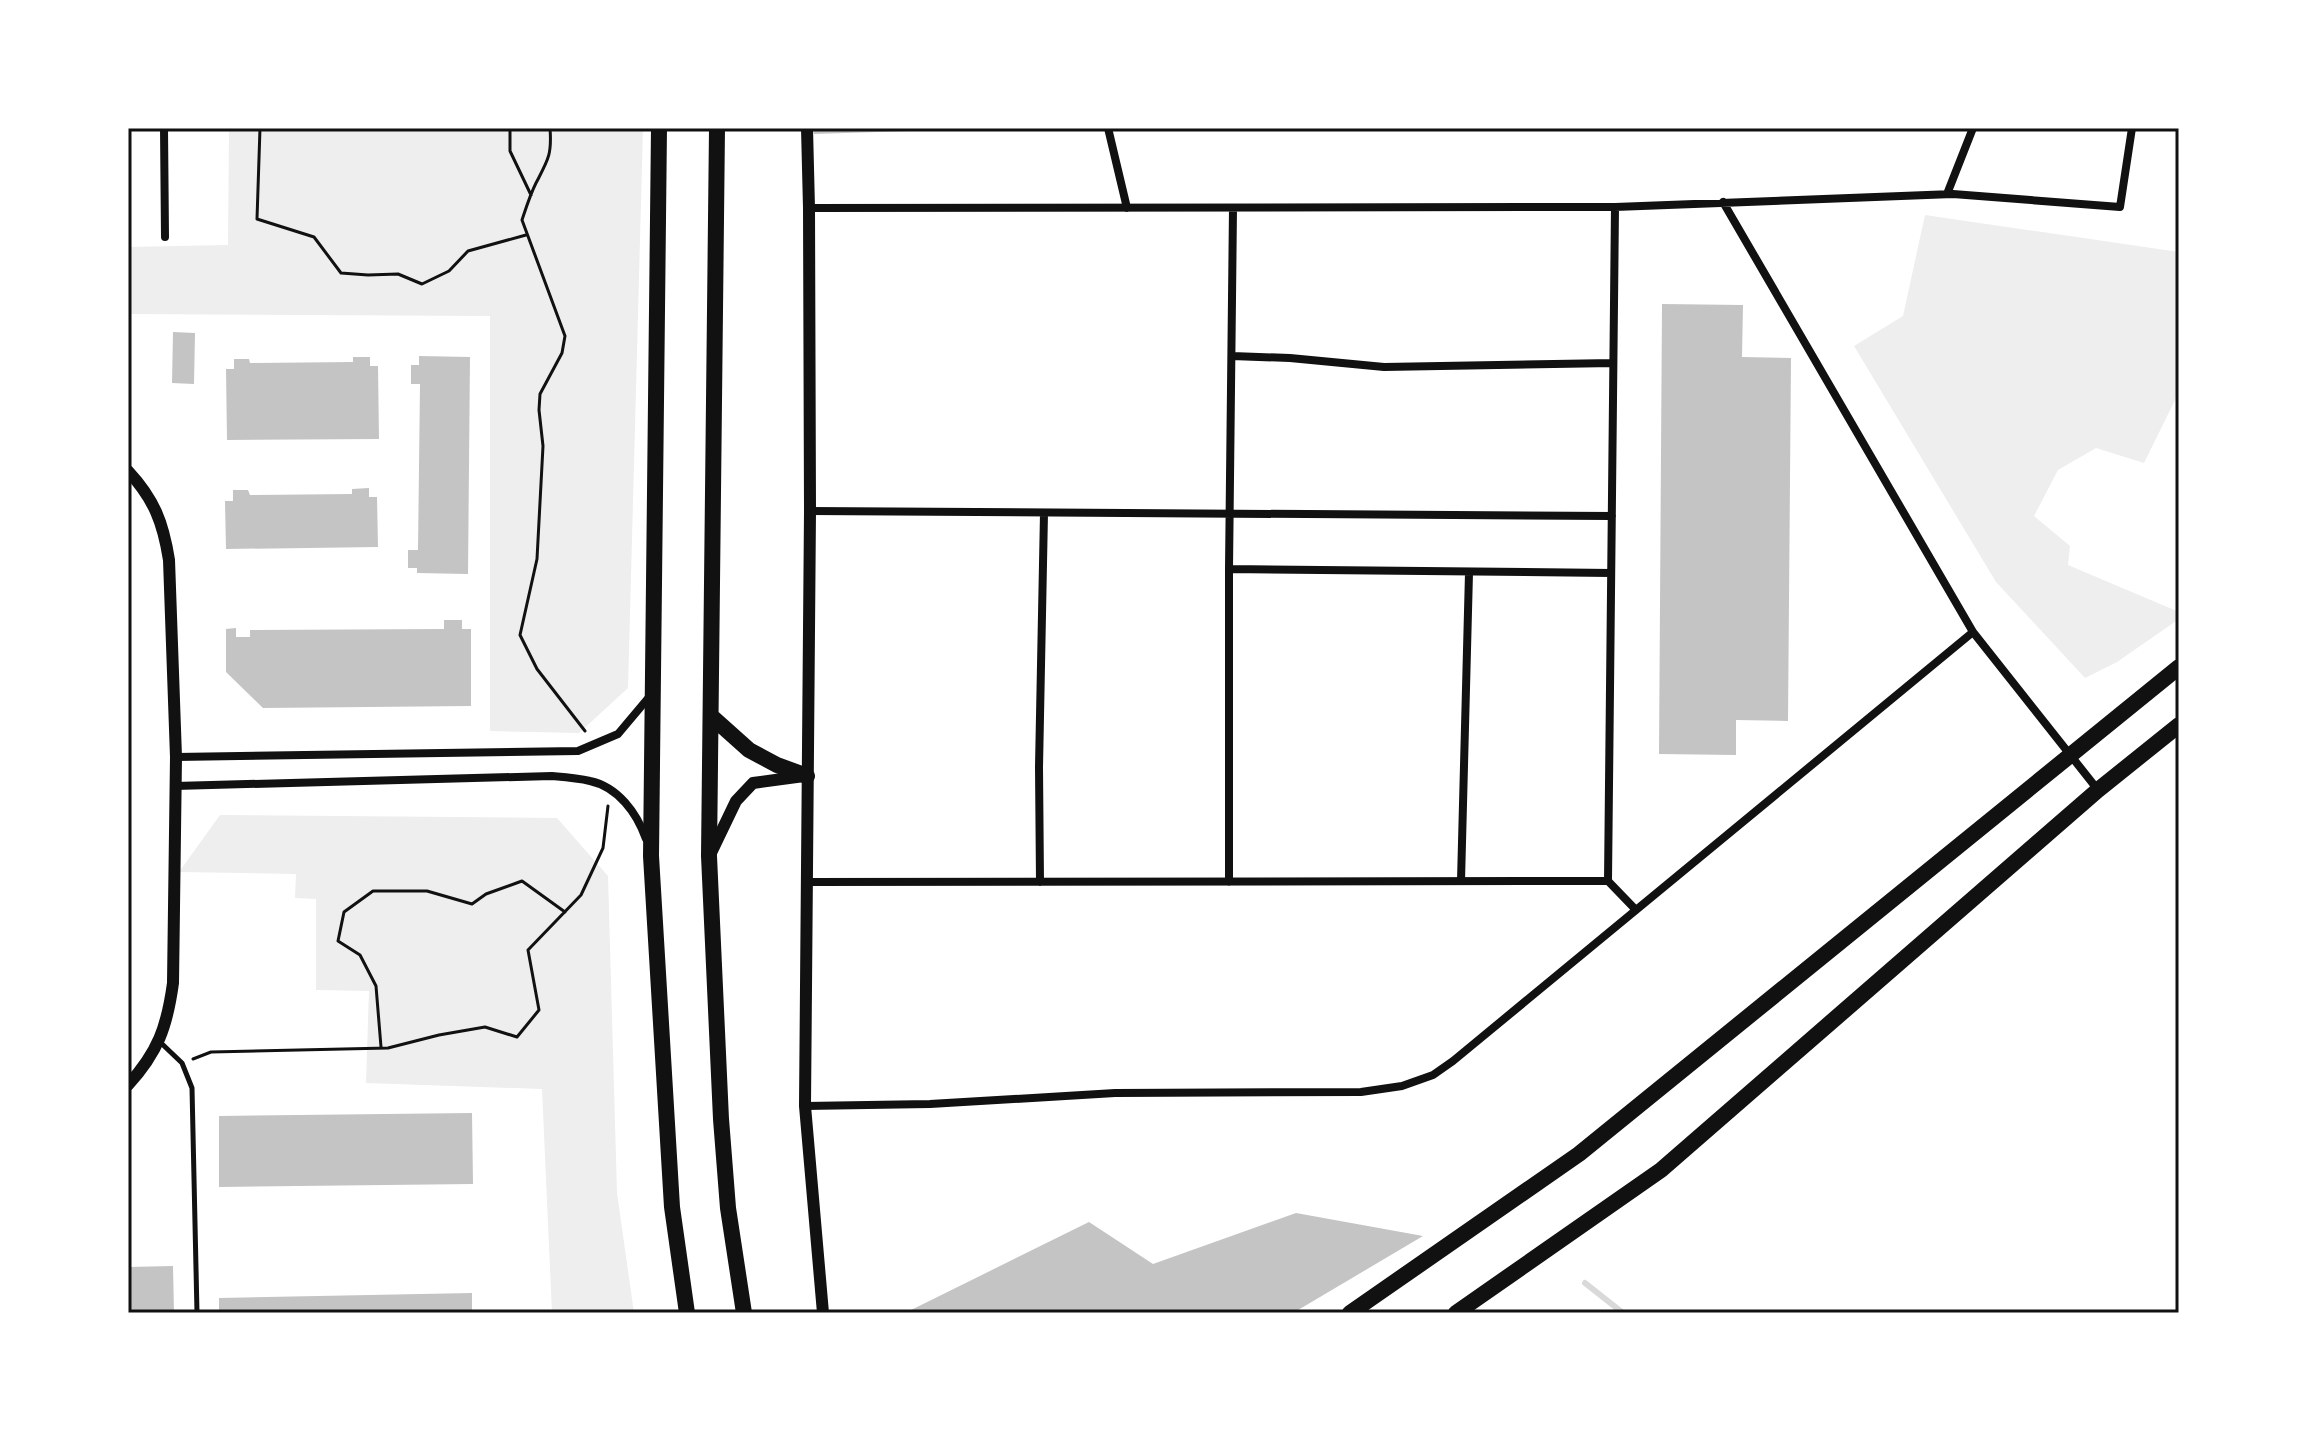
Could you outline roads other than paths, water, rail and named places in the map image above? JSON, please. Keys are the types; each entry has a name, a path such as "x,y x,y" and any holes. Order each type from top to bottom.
{"main road":[{"path":"659,128 651,856 672,1207 687,1313"},
{"path":"717,128 709,856 723,1148 728,1208 744,1313"},
{"path":"1350,1313 1579,1154 2179,667"},
{"path":"711,716 749,750 807,776"},
{"path":"1456,1313 1661,1170 2098,790 2179,725"}],"street":[{"path":"164,128 165,237"},
{"path":"807,128 810,511 805,1106 823,1313"},
{"path":"1108,128 1127,208"},
{"path":"1947,194 1973,128"},
{"path":"809,208 1615,207 1947,194 2120,207 2132,128"},
{"path":"1723,202 1973,632 2098,790"},
{"path":"1615,207 1608,881 1636,910"},
{"path":"1229,882 1233,208"},
{"path":"1232,356 1384,367 1613,363"},
{"path":"128,471 143,487 155,508 164,532 169,560 176,757 173,983 160,1042 128,1085"},
{"path":"810,511 1612,516"},
{"path":"1040,882 1044,513"},
{"path":"1229,569 1611,573"},
{"path":"1461,881 1469,573"},
{"path":"805,1106 930,1104 1115,1093 1361,1092 1402,1086 1433,1075 1973,632"},
{"path":"176,757 578,751 618,734 653,693"},
{"path":"175,786 552,776 592,781 627,803 642,829 651,856"},
{"path":"709,856 736,801 753,783 807,776"},
{"path":"806,882 1608,881"}],"lane":[{"path":"160,1042 182,1063 192,1088 197,1313"}],"waterway":[{"path":"1585,1283 1623,1313"}]}
